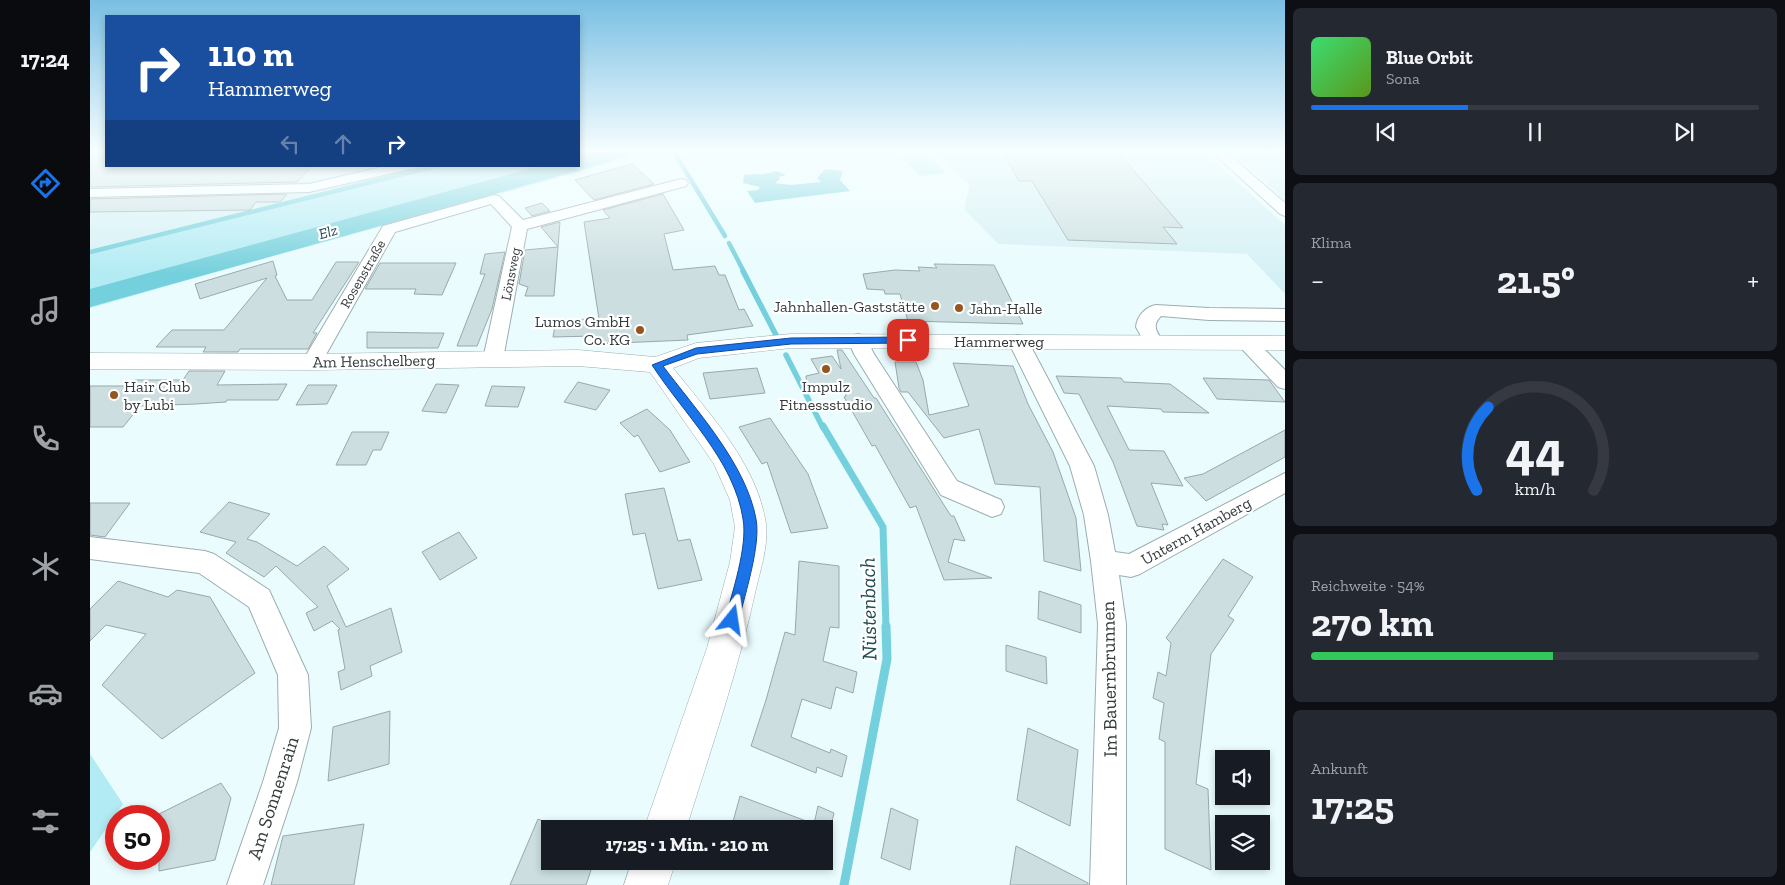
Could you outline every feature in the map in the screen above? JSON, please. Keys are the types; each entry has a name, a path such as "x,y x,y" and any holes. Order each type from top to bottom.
{"main road":[{"name":"Hammerweg","path":"657,365 696,351 791,341 1285,343"},
{"name":"Am Henschelberg","path":"90,361 312,362 578,358 657,365"},
{"path":"657,365 714,442 732,473 750,520 747,556 723,653 668,820"},
{"path":"646,885 651,870"}],"street":[{"path":"90,193 121,192"},
{"path":"520,226 646,192"},
{"path":"1265,192 1285,210"},
{"name":"Lönsweg","path":"493,360 520,226 494,199"},
{"name":"Rosenstraße","path":"312,362 389,229 494,199"},
{"path":"1154,343 1145,327 1146,320 1156,310 1209,314 1285,315"},
{"path":"858,340 864,354 949,488 992,507"},
{"name":"Im Bauernbrunnen","path":"1018,341 1082,466 1096,516 1104,561 1112,624 1108,885"},
{"path":"1248,344 1285,382"},
{"name":"Unterm Hamberg","path":"1104,561 1131,566 1285,482"},
{"name":"Am Sonnenrain","path":"90,548 205,562 259,599 293,675 295,728 280,782 245,885"}],"shaded area":[{"path":"90,192 321,192 295,200 90,250"},
{"path":"321,192 506,192 90,308 90,250"},
{"path":"748,192 840,192 755,203"},
{"path":"968,192 1249,192 1285,225 1285,294 1247,254 998,244 964,209"},
{"path":"1276,192 1285,192 1285,201"},
{"path":"90,754 123,804 105,805 105,830 90,852"}],"building":[{"path":"587,192 623,192 594,200"},
{"path":"1039,192 1152,192 1183,228 1163,227 1177,244 1068,240"},
{"path":"287,194 280,202 256,202 250,210 90,212 90,199"},
{"path":"663,194 684,230 664,234 673,270 715,266 719,275 725,275 739,310 744,309 753,326 687,335 688,340 594,344 594,336 553,337 556,320 599,319 584,222 610,218 603,210"},
{"path":"542,203 550,211 532,216 525,208"},
{"path":"560,222 558,247 541,227"},
{"path":"558,247 554,296 525,296 528,287 519,284 525,250"},
{"path":"505,252 492,309 477,346 457,346 485,274 480,274 485,254"},
{"path":"273,261 277,275 275,276 287,300 312,300 336,262 359,262 313,333 317,333 308,349 240,349 238,352 203,352 206,347 156,347 172,330 224,330 267,278 200,299 195,284"},
{"path":"380,263 456,263 442,295 414,294 416,289 365,289"},
{"name":"Jahn-Halle","path":"934,264 994,265 1023,324 908,321 900,294 885,294 884,290 867,289 863,274 895,270 920,271 918,267 937,268"},
{"path":"367,332 444,333 438,348 367,348"},
{"path":"837,350 842,350 874,398 876,398 951,516 954,516 965,541 954,539 948,562 992,578 944,580 916,506 910,508 875,445 872,446 844,397 846,396 844,385 807,388 806,376 819,373 811,359 832,356 841,369"},
{"path":"895,362 916,362 923,380 929,415 969,406 953,363 1013,366 1028,404 1053,452 1076,518 1081,571 1044,561 1040,487 995,484 979,429 944,438 908,392 901,392"},
{"path":"757,368 765,393 710,399 703,373"},
{"path":"189,371 225,371 217,385 287,384 278,400 227,400 226,402 140,406 123,427 90,427 90,386 129,386 135,380 183,380"},
{"path":"1056,376 1121,378 1124,382 1170,384 1209,413 1163,412 1161,409 1107,406 1129,450 1164,451 1183,486 1151,483 1168,525 1162,524 1164,530 1137,526 1113,462 1079,394 1064,393"},
{"path":"1203,378 1269,380 1285,402 1217,399"},
{"path":"578,382 610,390 596,410 564,402"},
{"path":"436,384 459,385 446,413 422,411"},
{"path":"308,385 337,385 327,404 296,405"},
{"path":"492,386 525,387 518,407 485,406"},
{"path":"647,409 670,430 690,462 660,472 638,435 634,437 620,423"},
{"path":"770,418 808,474 828,528 791,533 767,462 762,464 739,427"},
{"path":"1285,430 1285,457 1206,501 1184,478 1203,474"},
{"path":"352,432 389,432 381,450 373,450 366,465 336,465"},
{"path":"664,488 678,541 690,539 702,580 658,589 645,533 633,535 625,494"},
{"path":"229,502 270,514 247,539 257,542 297,566 324,546 349,569 327,586 346,627 391,608 402,652 370,666 372,676 341,690 338,672 345,669 338,630 340,629 332,621 314,631 306,613 318,607 276,566 264,577 226,553 236,542 200,532"},
{"path":"90,503 130,503 105,537 90,535"},
{"path":"459,532 477,558 440,580 422,552"},
{"path":"1223,559 1253,577 1228,616 1234,620 1211,654 1196,784 1208,789 1211,870 1165,849 1165,742 1159,739 1164,703 1153,698 1158,672 1166,676 1171,643 1166,638"},
{"path":"799,561 839,566 839,628 830,627 823,661 857,672 853,693 836,687 831,709 802,699 791,737 830,753 831,749 847,756 842,777 817,767 816,773 751,746 785,632 795,635"},
{"path":"118,581 168,597 177,590 210,597 255,673 162,739 102,685 146,634 106,625 90,641 90,609"},
{"path":"1039,591 1081,605 1081,633 1038,619"},
{"path":"1006,645 1046,657 1047,684 1006,671"},
{"path":"390,711 389,764 328,781 333,727"},
{"path":"1028,728 1078,750 1070,826 1017,800"},
{"path":"221,783 231,798 215,860 170,869 170,808"},
{"path":"740,796 803,820 733,820"},
{"path":"818,806 834,813 832,820 815,820"},
{"path":"891,808 918,820 910,870 881,858"},
{"path":"538,819 541,820 541,870 591,870 586,885 510,885"},
{"path":"364,824 354,885 271,885 283,836"},
{"path":"1016,846 1088,883 1088,885 1010,885"}],"waterway":[{"path":"90,252 330,192"},
{"name":"Elz","path":"90,298 472,192"},
{"name":"Nüstenbach","path":"698,192 725,236"},
{"name":"Nüstenbach","path":"729,243 744,272"},
{"name":"Nüstenbach","path":"743,271 776,335"},
{"name":"Nüstenbach","path":"786,355 823,428"},
{"name":"Nüstenbach","path":"823,426 883,527 886,628"},
{"name":"Nüstenbach","path":"844,885 887,659 886,626"}],"place":[{"name":"Jahnhallen-Gaststätte","path":"935,306"},
{"name":"Jahn-Halle","path":"959,308"},
{"name":"Lumos GmbH Co. KG","path":"640,330"},
{"name":"Impulz Fitnessstudio","path":"826,369"},
{"name":"Hair Club by Lubi","path":"114,395"}],"route":[{"path":"732,620 747,556 750,520 737,480 714,442 657,365 696,351 791,341 908,340"}]}
